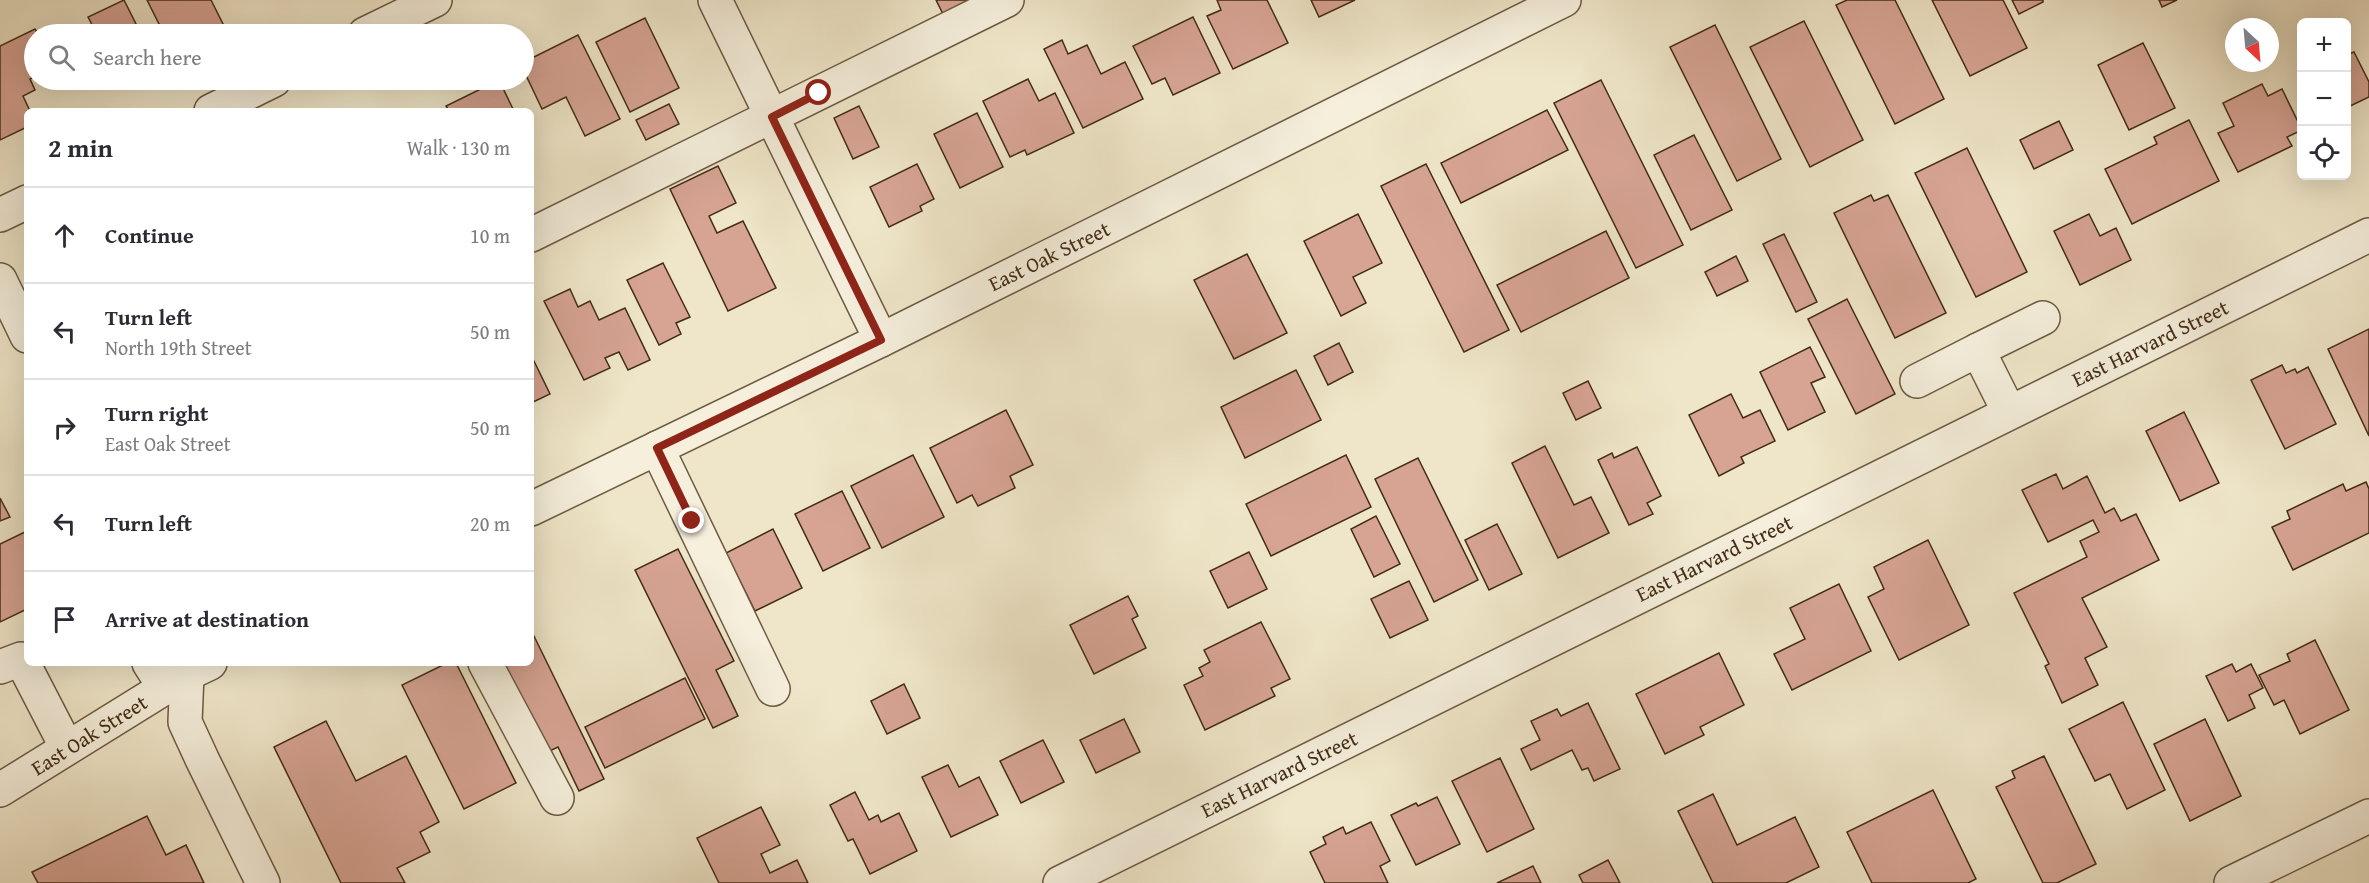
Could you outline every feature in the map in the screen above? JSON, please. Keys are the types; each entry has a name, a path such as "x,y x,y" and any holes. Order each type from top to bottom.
{"street":[{"path":"386,24 435,0"},
{"path":"716,0 881,340"},
{"path":"534,234 1008,0"},
{"name":"East Oak Street","path":"534,507 881,340 1564,0"},
{"path":"217,108 254,90"},
{"path":"0,215 24,203"},
{"name":"East Harvard Street","path":"1060,883 2369,235"},
{"path":"0,280 24,330"},
{"path":"1917,381 2043,318"},
{"path":"1978,350 2009,412"},
{"path":"657,448 773,689"},
{"path":"16,661 67,748"},
{"path":"487,666 557,798"},
{"path":"178,670 185,722 263,883"},
{"name":"East Oak Street","path":"0,790 67,748 178,670"},
{"path":"2231,883 2369,816"}],"building":[{"path":"124,0 136,24 92,24 88,17"},
{"path":"147,0 211,0 223,24 159,24"},
{"path":"936,0 981,0 945,18"},
{"path":"1217,0 1267,0 1288,43 1233,69 1207,16 1221,10"},
{"path":"1311,0 1355,0 1319,17"},
{"path":"1847,0 1895,0 1944,99 1895,124 1836,5"},
{"path":"1932,0 2003,0 2027,48 1970,76"},
{"path":"2012,0 2043,0 2043,2 2019,14"},
{"path":"2159,0 2177,0 2162,7"},
{"path":"1193,17 1220,73 1173,95 1165,78 1152,84 1133,46"},
{"path":"645,18 679,88 630,112 596,42"},
{"path":"1804,21 1863,140 1810,167 1750,47"},
{"path":"1715,25 1781,159 1737,181 1670,47"},
{"path":"24,34 24,90 35,90 23,96 29,108 24,108 24,128 0,140 0,46"},
{"path":"578,35 620,119 585,136 566,97 542,109 533,90 534,57"},
{"path":"1062,40 1068,54 1087,45 1101,74 1125,62 1143,99 1083,128 1044,49"},
{"path":"2143,43 2175,108 2129,130 2098,65"},
{"path":"2354,52 2369,82 2369,97 2351,106 2351,72 2351,53"},
{"path":"1028,79 1039,101 1055,93 1074,133 1027,155 1025,150 1010,157 983,101"},
{"path":"1601,80 1683,245 1636,268 1554,103"},
{"path":"2262,84 2268,96 2282,89 2297,120 2297,132 2287,137 2292,146 2238,172 2218,133 2234,126 2223,103"},
{"path":"479,90 504,90 513,108 447,108 446,106"},
{"path":"669,104 679,124 646,140 636,120"},
{"path":"859,106 879,147 853,159 834,118"},
{"path":"1547,110 1568,150 1461,203 1441,163"},
{"path":"977,113 1003,167 960,188 934,134"},
{"path":"2189,120 2219,181 2132,224 2105,169 2157,144 2154,137"},
{"path":"2059,121 2073,150 2034,169 2020,140"},
{"path":"1694,135 1732,210 1691,230 1654,155"},
{"path":"1967,148 2027,272 1976,297 1915,173"},
{"path":"917,164 934,199 920,206 922,211 889,227 870,187"},
{"path":"1426,164 1509,330 1464,352 1381,186"},
{"path":"718,166 736,203 709,216 717,233 743,221 776,288 728,311 670,189"},
{"path":"1871,195 1874,201 1888,195 1946,313 1895,338 1834,213"},
{"path":"1358,214 1382,263 1353,277 1366,303 1341,316 1304,241"},
{"path":"2089,214 2100,236 2116,228 2131,260 2080,285 2054,231"},
{"path":"1606,231 1629,278 1521,332 1497,285"},
{"path":"1784,234 1817,302 1796,312 1763,244"},
{"path":"1247,254 1287,333 1234,359 1194,280"},
{"path":"1736,256 1748,281 1717,296 1705,272"},
{"path":"663,263 690,317 676,323 681,334 659,345 627,280"},
{"path":"570,289 578,307 590,301 599,320 625,308 650,360 628,370 619,352 605,358 610,368 584,380 544,301"},
{"path":"1847,299 1895,394 1856,414 1808,319"},
{"path":"2369,329 2369,436 2328,349"},
{"path":"1339,343 1353,372 1328,385 1314,356"},
{"path":"1810,347 1825,377 1811,383 1825,412 1788,430 1760,372"},
{"path":"534,361 550,394 534,402"},
{"path":"2282,365 2286,373 2295,369 2297,373 2308,367 2336,424 2285,449 2251,380"},
{"path":"1296,370 1321,420 1245,458 1221,407"},
{"path":"1588,381 1601,408 1576,420 1563,393"},
{"path":"1731,394 1743,418 1760,410 1775,441 1741,457 1744,463 1719,476 1689,415"},
{"path":"1006,410 1033,465 1010,476 1015,488 978,506 972,495 957,503 930,448"},
{"path":"2184,412 2219,483 2180,501 2146,431"},
{"path":"1545,446 1574,505 1591,497 1609,533 1558,558 1512,463"},
{"path":"1637,447 1661,496 1647,503 1653,514 1629,525 1598,460 1612,453 1614,458"},
{"path":"913,455 944,517 882,548 851,486"},
{"path":"1346,455 1371,507 1271,556 1246,504"},
{"path":"1418,458 1478,580 1434,602 1375,479"},
{"path":"2056,474 2063,489 2087,476 2105,513 2114,508 2121,521 2136,514 2159,560 2082,598 2107,647 2085,658 2098,685 2062,703 2045,666 2049,664 2014,593 2087,557 2080,541 2099,532 2093,520 2048,542 2022,490"},
{"path":"2366,482 2369,489 2369,533 2293,570 2272,527 2290,519 2287,511 2343,484 2346,491"},
{"path":"842,491 870,548 823,571 795,514"},
{"path":"0,498 10,517 0,521"},
{"path":"1376,516 1400,564 1374,577 1351,529"},
{"path":"1497,524 1522,574 1489,590 1465,540"},
{"path":"773,529 802,588 755,611 726,553"},
{"path":"24,532 24,610 0,622 0,544"},
{"path":"1928,540 1969,625 1899,660 1868,597 1884,589 1874,567"},
{"path":"678,549 734,661 716,670 738,716 713,728 635,570"},
{"path":"1249,552 1267,589 1228,608 1210,571"},
{"path":"1409,581 1428,620 1390,638 1371,599"},
{"path":"1839,584 1871,651 1792,690 1774,654 1805,639 1790,608"},
{"path":"1128,596 1138,616 1132,619 1146,648 1094,674 1070,625"},
{"path":"1261,622 1290,679 1271,688 1275,696 1205,730 1184,685 1203,676 1199,668 1210,662 1204,650"},
{"path":"534,636 604,779 579,791 558,747 539,756 494,666 534,666"},
{"path":"2315,640 2349,710 2300,734 2284,700 2274,705 2259,675 2290,661 2287,654"},
{"path":"1719,653 1744,705 1700,727 1704,735 1665,754 1636,694"},
{"path":"2232,664 2236,672 2251,664 2263,688 2249,695 2255,708 2228,721 2206,676"},
{"path":"441,666 458,666 516,783 464,809 402,685"},
{"path":"685,678 705,719 605,768 585,727"},
{"path":"904,684 920,718 887,734 871,701"},
{"path":"2123,702 2165,790 2127,809 2110,774 2095,781 2069,729"},
{"path":"1588,703 1620,769 1594,781 1588,768 1582,770 1572,750 1531,770 1521,749 1540,740 1531,721 1557,709 1561,716"},
{"path":"1124,719 1140,752 1096,773 1080,740"},
{"path":"2205,719 2241,796 2190,821 2154,744"},
{"path":"326,721 356,781 406,756 439,822 420,832 430,852 397,868 405,883 341,883 274,747"},
{"path":"1043,740 1064,782 1021,803 1000,761"},
{"path":"2044,756 2096,864 2057,883 2043,883 1996,787 2015,778 2012,771"},
{"path":"1500,758 1534,829 1487,852 1452,781"},
{"path":"948,765 959,787 979,777 998,815 951,837 922,777"},
{"path":"1933,790 1976,879 1968,883 1872,883 1847,832"},
{"path":"855,792 869,820 878,815 881,822 899,813 917,851 870,874 853,839 848,841 830,805"},
{"path":"1713,794 1737,845 1795,817 1819,867 1786,883 1713,883 1678,811"},
{"path":"1437,797 1460,844 1416,865 1391,815 1416,803 1418,806"},
{"path":"761,807 780,845 761,854 770,873 797,860 808,883 719,883 697,838"},
{"path":"147,816 166,855 186,845 204,883 38,883 32,872"},
{"path":"1371,822 1390,861 1380,866 1388,883 1325,883 1310,852 1326,844 1323,837 1343,827 1346,834"},
{"path":"1608,860 1620,883 1583,883 1579,875"},
{"path":"1533,866 1541,883 1497,883"}],"route":[{"path":"692,521 657,448 881,340 772,117 819,93"}]}
